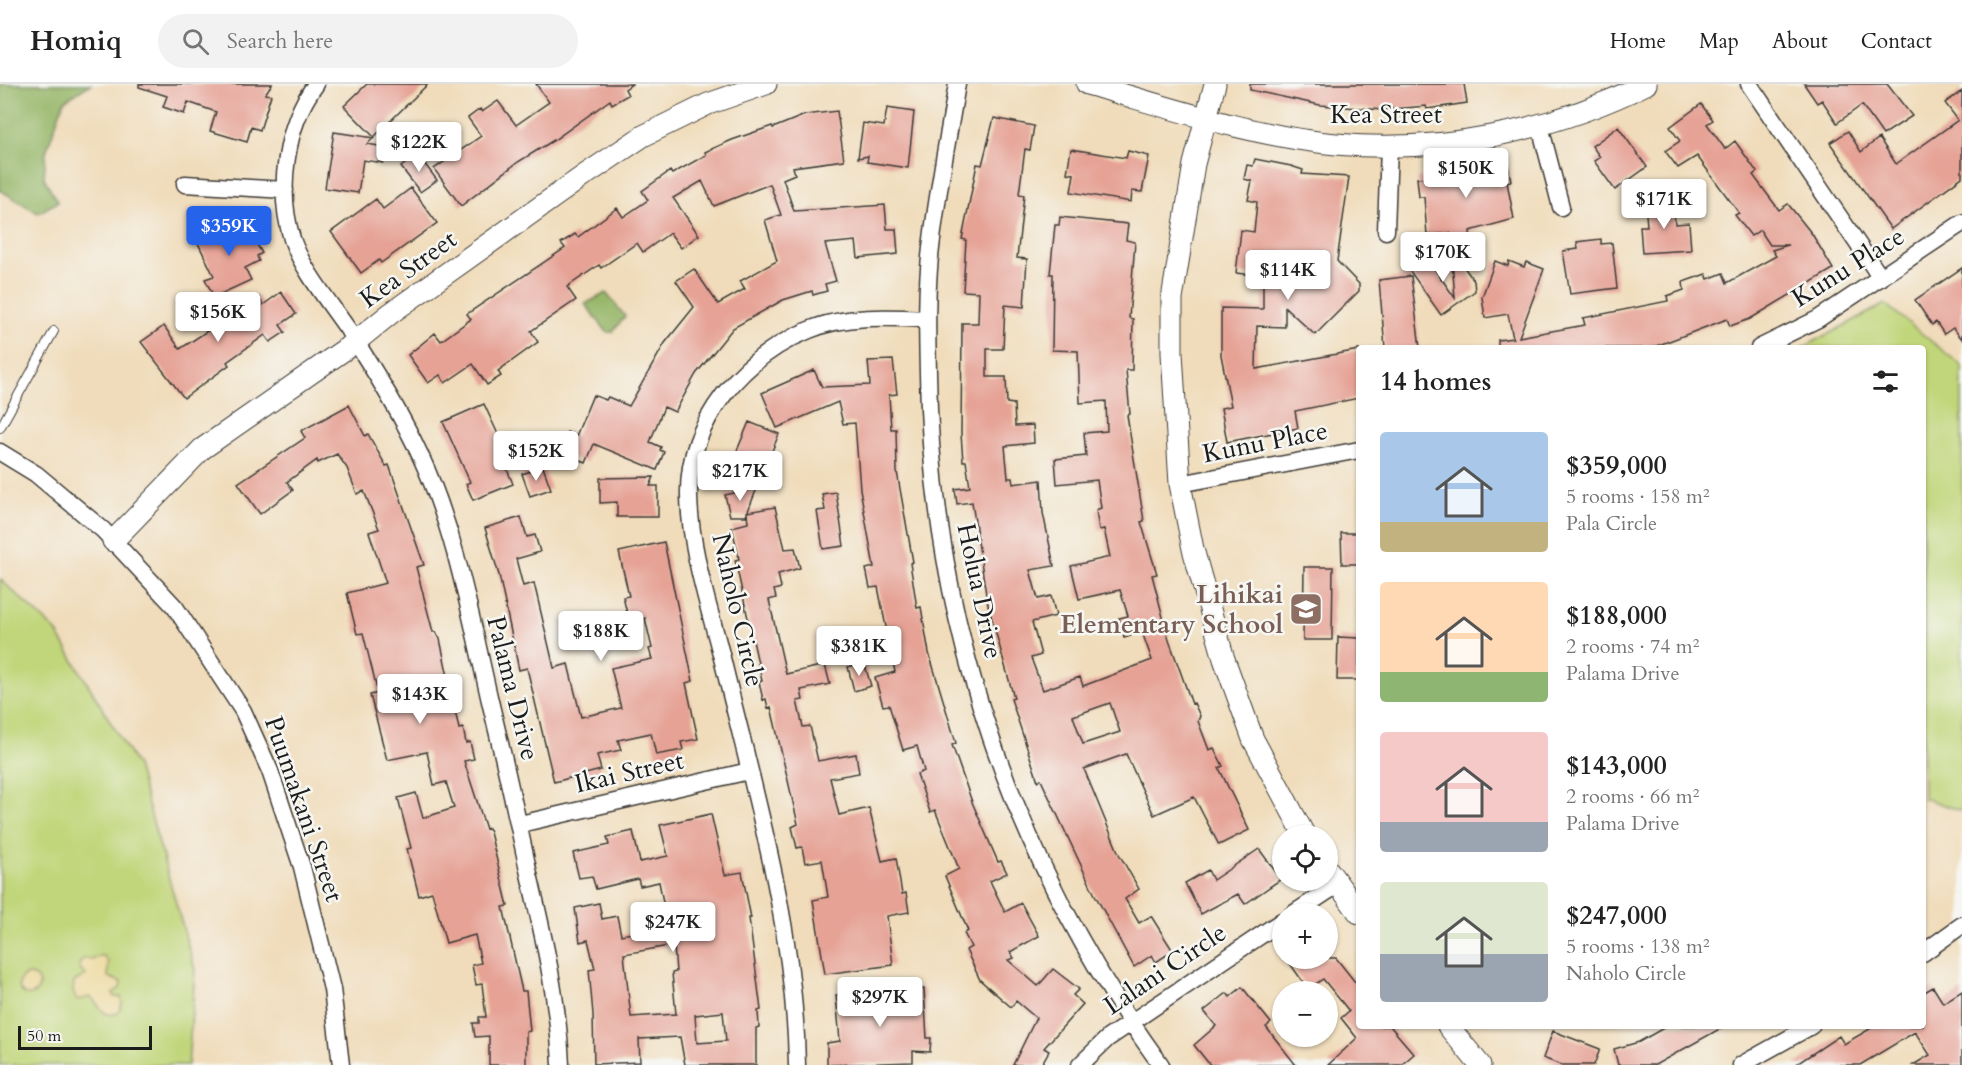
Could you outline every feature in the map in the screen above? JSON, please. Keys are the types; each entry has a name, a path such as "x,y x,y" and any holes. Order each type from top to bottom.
{"street":[{"name":"Palama Drive","path":"316,84 297,117 287,166 285,208 293,241 400,414 421,457 439,504 455,556 520,824 551,966 561,1065"},
{"name":"Kea Street","path":"112,541 202,449 643,136 708,104 766,84"},
{"name":"Holua Drive","path":"957,84 931,249 927,319 928,428 935,493 950,588 980,711 1007,786 1043,869 1079,939 1130,1023 1161,1065"},
{"name":"Kea Street","path":"1087,84 1206,118 1292,138 1336,144 1389,146 1459,141 1540,126 1602,105 1646,84"},
{"path":"1215,84 1185,210 1172,299 1172,353 1180,484 1193,549 1224,659 1253,739 1299,825"},
{"path":"1749,84 1881,278"},
{"path":"1540,126 1561,207"},
{"path":"1386,231 1389,146"},
{"path":"185,184 285,190"},
{"name":"Kunu Place","path":"1765,345 1818,319 1962,223"},
{"name":"Naholo Circle","path":"797,1065 793,988 786,937 697,556 688,495 690,477 702,435 716,404 725,390 754,362 810,329 846,320 927,319"},
{"name":"Kunu Place","path":"1180,484 1356,451"},
{"name":"Puumakani Street","path":"0,452 36,474 112,541 175,607 243,711 270,771 302,867 332,989 341,1065"},
{"name":"Ikai Street","path":"520,824 749,771"},
{"path":"1338,886 1356,909"},
{"path":"1305,903 1318,891"},
{"path":"1926,951 1962,925"},
{"name":"Lalani Circle","path":"1080,1065 1108,1038 1272,928"},
{"path":"1450,1029 1480,1065"},
{"path":"1741,1065 1805,1029"}],"lane":[{"path":"0,428 54,331"}],"green space":[{"path":"0,84 91,84 64,101 46,152 44,178 58,202 38,213 0,190"},
{"path":"606,293 625,316 613,332 607,332 585,304"},
{"path":"1885,304 1962,366 1962,811 1926,799 1926,345 1808,345"},
{"path":"0,579 56,631 137,766 195,970 188,1065 0,1065"}],"sand":[{"path":"104,956 108,962 108,977 121,982 120,988 113,993 114,997 121,997 122,1004 118,1013 105,1013 91,997 77,1000 73,992 74,982 86,975 79,967 80,962 85,958 92,960"},
{"path":"29,975 36,978 39,985 36,992 29,995 22,992 19,985 22,978"}],"building":[{"path":"139,84 272,84 265,94 271,95 260,130 251,127 247,142 210,131 216,112 188,102 184,114 163,107 167,96 139,87"},
{"path":"367,84 428,84 374,137 344,106"},
{"path":"536,84 632,84 625,89 628,95 612,104 610,100 554,140 518,162 461,206 434,169 481,136 468,118 480,109 482,112 498,101 516,125 549,102"},
{"path":"1250,84 1464,84 1467,103 1427,109 1426,106 1383,110 1320,105 1250,90"},
{"path":"1804,84 1887,84 1912,116 1883,135 1862,105 1837,123 1822,100 1817,103"},
{"path":"1962,91 1962,177 1891,229 1830,143 1848,131 1861,152 1879,138 1896,164 1958,120 1945,103"},
{"path":"1701,104 1713,120 1707,124 1725,149 1735,141 1757,172 1753,175 1779,210 1788,204 1812,234 1833,269 1750,319 1730,326 1727,319 1659,345 1498,345 1498,340 1513,338 1508,314 1485,318 1482,297 1495,261 1508,266 1509,261 1524,267 1526,262 1544,269 1519,337 1585,325 1583,318 1668,301 1667,296 1684,290 1683,282 1706,274 1708,279 1723,273 1727,283 1776,256 1772,250 1788,245 1770,245 1760,230 1751,236 1735,215 1739,213 1697,156 1678,168 1665,151 1680,141 1670,127"},
{"path":"887,108 914,112 908,168 867,162 868,156 858,158 863,123 884,126"},
{"path":"837,111 844,160 793,167 795,174 783,179 794,211 885,205 887,229 896,229 898,254 858,258 856,241 825,244 836,281 825,284 827,291 813,295 812,291 783,300 733,328 696,374 675,412 664,407 650,442 661,447 660,450 664,452 657,470 594,444 586,463 560,452 560,447 567,432 576,436 593,395 606,400 608,397 629,406 665,343 694,307 676,281 694,269 718,304 745,289 740,281 777,261 765,220 781,215 770,184 714,206 702,181 673,198 699,235 681,248 670,233 643,252 637,243 601,268 599,265 567,287 576,300 531,331 538,342 498,371 501,376 487,385 473,364 445,383 440,375 428,383 408,355 435,333 441,341 471,319 467,314 565,248 561,243 575,234 578,237 617,208 623,217 648,200 642,191 670,171 672,174 706,155 705,152 732,140 772,126 773,128 805,115"},
{"path":"994,118 1034,126 1030,150 1025,149 1019,194 1024,195 1017,258 1027,259 1024,307 1005,305 1003,349 987,349 987,377 1006,377 1007,403 1014,404 1015,426 1033,425 1034,443 1005,446 1008,478 1012,478 1013,484 1041,480 1043,513 1054,566 1030,570 1038,599 1051,596 1056,616 1032,622 1041,655 1031,658 1043,690 1080,677 1083,686 1152,660 1142,632 1124,637 1119,618 1128,616 1120,590 1079,599 1071,566 1110,557 1104,529 1099,530 1096,510 1101,508 1097,480 1057,484 1055,459 1086,456 1084,433 1107,431 1106,401 1080,403 1078,351 1052,350 1053,274 1050,274 1055,225 1059,225 1060,217 1128,224 1126,240 1135,242 1129,318 1133,319 1132,370 1126,370 1130,414 1127,415 1144,521 1141,522 1157,574 1152,575 1169,640 1192,704 1194,703 1200,716 1198,721 1209,750 1214,748 1223,766 1219,768 1249,830 1219,845 1194,797 1154,815 1126,754 1084,769 1119,854 1139,889 1125,899 1139,923 1151,916 1173,951 1156,962 1152,955 1134,967 1094,893 1041,780 1038,781 1011,699 1014,698 987,601 972,502 957,504 955,489 970,487 966,461 963,461 961,434 962,323 978,323 979,292 963,291 966,240 962,239 977,164 982,165","holes":["1110,703 1120,732 1083,744 1073,716"]},
{"path":"1618,127 1647,167 1615,190 1594,161 1600,157 1592,146"},
{"path":"334,132 374,138 367,144 385,147 383,163 363,160 358,193 325,188"},
{"path":"1071,149 1126,158 1128,151 1149,156 1142,192 1132,191 1131,202 1071,192 1074,174 1067,173"},
{"path":"417,154 437,180 420,192 401,167"},
{"path":"1255,159 1291,166 1303,170 1302,174 1349,177 1337,261 1359,284 1359,291 1315,335 1285,307 1285,327 1257,326 1256,369 1356,351 1356,399 1295,411 1298,428 1227,442 1221,408 1231,406 1221,355 1221,308 1263,309 1263,276 1236,273 1241,230 1254,232 1257,202 1248,200 1252,181 1244,179 1247,165 1253,166"},
{"path":"1507,160 1511,181 1507,182 1514,219 1470,231 1471,240 1451,242 1450,233 1427,235 1424,197 1419,197 1417,178 1437,177 1437,165 1458,164 1458,170"},
{"path":"411,188 437,223 381,263 379,260 361,273 331,232 376,199 383,209"},
{"path":"1673,200 1675,224 1689,223 1691,250 1642,253 1640,226 1647,226 1645,202"},
{"path":"241,219 252,242 255,241 262,253 257,256 259,261 245,268 251,280 214,297 205,279 214,276 196,239"},
{"path":"1601,239 1601,244 1612,243 1617,288 1570,294 1563,251 1578,249 1577,242"},
{"path":"1451,249 1474,281 1475,291 1441,315 1407,267 1424,254 1455,298"},
{"path":"1962,268 1962,339 1953,328 1944,334 1936,322 1932,325 1915,300"},
{"path":"1411,276 1420,345 1385,345 1379,280"},
{"path":"281,292 296,314 280,325 285,332 270,342 265,335 227,362 229,365 184,398 141,342 164,326 180,349 259,297 263,305"},
{"path":"893,360 897,394 889,395 891,429 896,429 897,472 913,562 910,563 917,608 921,607 929,653 956,743 952,745 972,802 998,862 1001,861 1007,873 990,881 1005,912 1021,903 1039,936 1010,952 1014,958 1008,960 1038,986 1053,969 1079,989 1073,995 1083,1004 1044,1048 1049,1051 1041,1065 1013,1065 1036,1018 1016,1001 1011,1007 980,980 966,950 971,947 964,933 968,931 945,876 959,869 935,810 930,812 917,774 924,771 917,746 903,750 889,705 883,706 875,678 895,672 878,587 870,588 866,569 874,567 860,489 855,423 843,424 838,402 777,428 762,393 814,370 822,387 870,385 868,361"},
{"path":"484,404 503,445 498,447 513,484 473,500 466,484 470,482 443,422"},
{"path":"349,405 365,436 368,434 386,466 389,465 424,565 416,567 433,632 436,632 440,639 459,729 463,728 466,743 470,742 474,759 464,761 486,829 489,828 508,906 503,907 522,991 526,991 530,1031 526,1032 526,1065 489,1065 489,1036 475,1037 473,1023 479,1023 479,1017 486,1017 482,984 476,985 472,965 481,963 475,935 446,943 432,892 419,896 407,849 411,848 398,798 416,793 423,818 454,808 446,782 434,785 427,752 387,760 370,695 378,693 363,633 357,634 347,593 386,583 369,532 379,529 364,491 357,494 347,468 337,454 318,463 317,460 287,482 293,490 260,514 238,483 305,438 301,431"},
{"path":"749,422 779,434 758,485 728,472"},
{"path":"543,467 551,489 530,496 522,474"},
{"path":"654,477 650,486 658,486 658,517 617,517 617,502 600,503 600,478"},
{"path":"757,488 746,516 730,516 725,495"},
{"path":"836,492 844,546 823,549 817,511 825,510 822,494"},
{"path":"775,507 785,549 795,548 800,568 778,574 781,588 774,590 776,598 769,600 786,674 825,665 830,684 801,690 803,700 797,701 803,727 810,726 818,761 856,754 859,773 830,778 839,815 869,808 882,861 896,858 902,894 906,893 909,912 887,916 893,965 825,974 813,900 828,897 822,860 805,863 802,847 797,848 792,827 798,824 771,707 768,708 766,699 763,700 759,682 762,681 735,560 739,559 732,527 748,523 747,512"},
{"path":"521,517 527,537 535,535 540,552 516,559 523,586 534,583 554,668 568,664 581,717 621,708 611,668 652,659 649,649 652,648 645,618 629,621 623,597 629,596 619,552 664,542 693,681 686,683 698,739 681,742 683,750 656,755 651,733 618,740 621,750 597,755 601,770 554,782 527,668 519,670 499,575 485,528"},
{"path":"1341,533 1356,533 1356,564 1342,564"},
{"path":"1304,567 1333,567 1332,640 1303,640"},
{"path":"1338,637 1356,638 1356,680 1337,680"},
{"path":"864,662 871,686 854,691 848,667"},
{"path":"711,814 725,875 742,872 751,918 749,918 761,1010 758,1011 759,1027 756,1028 756,1065 685,1065 680,1037 639,1039 640,1062 594,1064 589,970 595,969 588,940 580,942 575,908 599,903 602,919 617,916 621,935 668,927 659,882 640,886 638,879 596,889 592,876 579,878 573,853 609,845 607,837 633,831 640,862 668,856 660,825","holes":["674,945 676,972 672,973 676,1014 631,1017 624,954","723,1012 726,1041 697,1043 695,1015"]},
{"path":"1259,849 1272,867 1272,885 1245,904 1238,894 1201,914 1185,883 1208,870 1213,880"},
{"path":"1338,961 1356,983 1356,1029 1393,1029 1414,1054 1401,1065 1328,1065 1357,1038 1341,1018 1349,1011 1338,997 1338,981 1323,979 1302,981 1294,969 1338,969"},
{"path":"1242,987 1271,1023 1266,1027 1272,1035 1272,1047 1282,1047 1296,1065 1210,1065 1194,1045 1216,1026 1204,1011 1227,993 1230,997"},
{"path":"1933,987 1943,1003 1962,991 1962,1065 1913,1065 1930,1055 1915,1032 1860,1065 1795,1065 1839,1036 1844,1044 1870,1029 1926,1029 1926,991"},
{"path":"924,989 927,1038 931,1038 930,1052 913,1051 913,1062 827,1065 827,1043 840,1041 836,995"},
{"path":"1662,1029 1720,1029 1655,1065 1618,1065 1614,1049 1639,1042"},
{"path":"1553,1031 1600,1049 1594,1065 1561,1065 1543,1058"}],"place":[{"name":"Lihikai Elementary School","path":"1306,609"}]}
